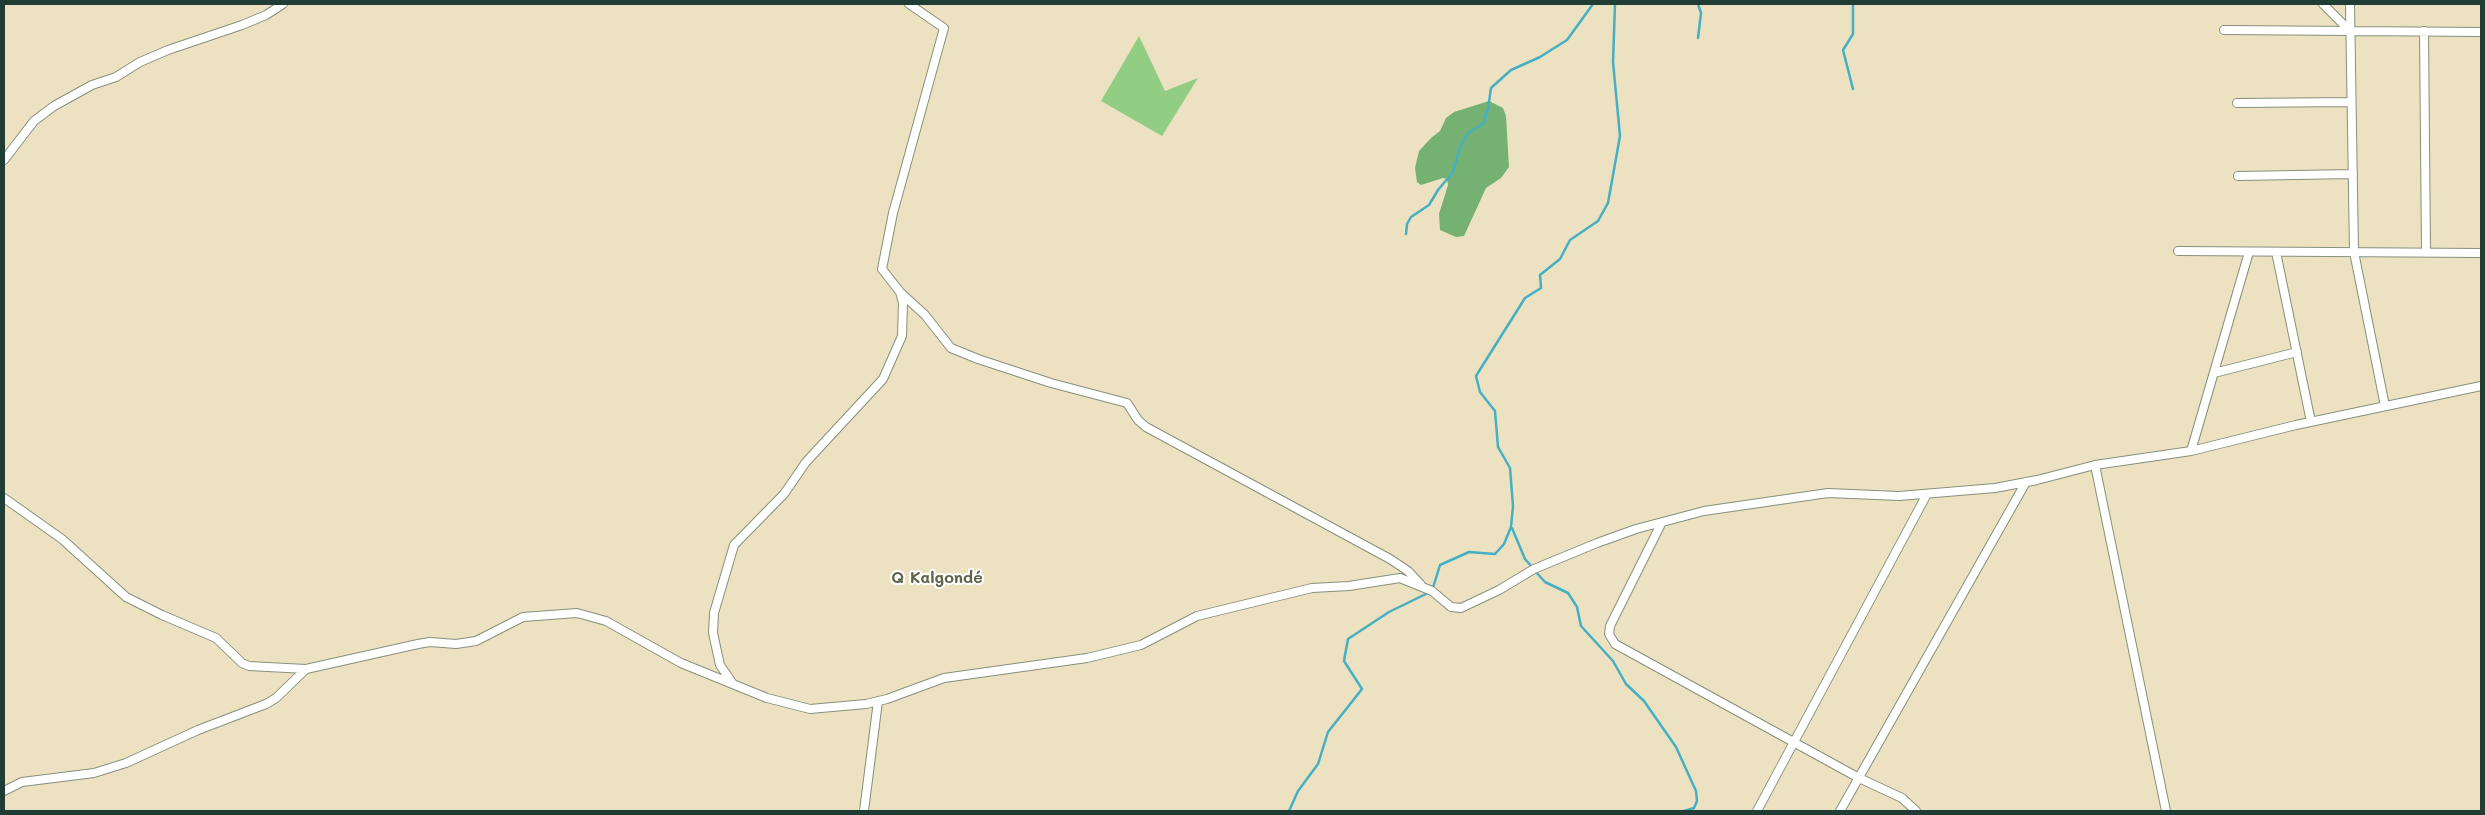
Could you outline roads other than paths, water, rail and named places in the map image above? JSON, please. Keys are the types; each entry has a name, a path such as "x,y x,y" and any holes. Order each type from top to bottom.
{"street":[{"path":"4,160 34,121 54,106 92,84 116,78 140,62 168,50 242,25 266,15 283,4"},
{"path":"909,4 944,28 892,213 882,269 900,292 925,315 951,348 978,360 1052,384 1127,403 1138,420 1146,427 1390,559 1408,571 1422,586"},
{"path":"2323,4 2350,31"},
{"path":"2350,4 2354,252 2385,406"},
{"path":"2224,30 2481,32"},
{"path":"2424,32 2426,252"},
{"path":"2237,103 2351,102"},
{"path":"2238,176 2352,174"},
{"path":"2178,251 2481,253"},
{"path":"2191,451 2249,252"},
{"path":"2276,252 2311,422"},
{"path":"734,685 720,665 713,633 714,613 730,552 734,545 784,494 806,462 882,379 902,336 904,320 900,292"},
{"path":"2214,373 2297,352"},
{"path":"4,498 62,539 126,597 216,638 249,666 306,669 430,642 456,644 476,641 523,617 577,613 606,620 681,663 734,685 767,698 810,709 878,701 944,678 1087,658 1141,646 1197,616 1312,588 1349,586 1400,578 1432,591 1451,606 1461,608 1499,590 1534,569 1636,529 1661,524 1704,511 1828,493 1899,496 1959,492 2026,482 2095,465 2191,451 2311,422 2481,386"},
{"path":"2095,465 2166,811"},
{"path":"1840,811 2026,482"},
{"path":"1757,811 1927,494"},
{"path":"1661,524 1610,626 1609,634 1615,644 1859,778 1902,798 1916,811"},
{"path":"4,791 22,782 94,773 126,763 198,730 266,704 276,698 306,669"},
{"path":"864,811 878,701"}],"waterway":[{"path":"1406,234 1407,224 1411,217 1429,205 1438,190 1453,172 1460,147 1468,133 1483,124 1488,109 1491,88 1511,70 1540,57 1567,40 1593,4"},
{"path":"1289,811 1298,791 1318,764 1328,732 1362,689 1344,661 1348,639 1389,612 1432,591 1440,565 1469,552 1495,554 1504,544 1511,527 1513,506 1510,468 1498,447 1495,411 1480,392 1476,376 1525,298 1541,288 1540,275 1560,259 1570,240 1598,221 1608,203 1620,136 1613,62 1615,4"},
{"path":"1698,4 1701,13 1698,38"},
{"path":"1853,4 1853,34 1843,50 1853,89"},
{"path":"1512,528 1525,559 1532,567"},
{"path":"1535,571 1545,582 1568,593 1577,607 1581,626 1613,661 1626,684 1644,701 1676,747 1696,791 1697,801 1694,808 1684,811"}],"district":[{"name":"Q Kalgondé","path":"937,578"}]}
